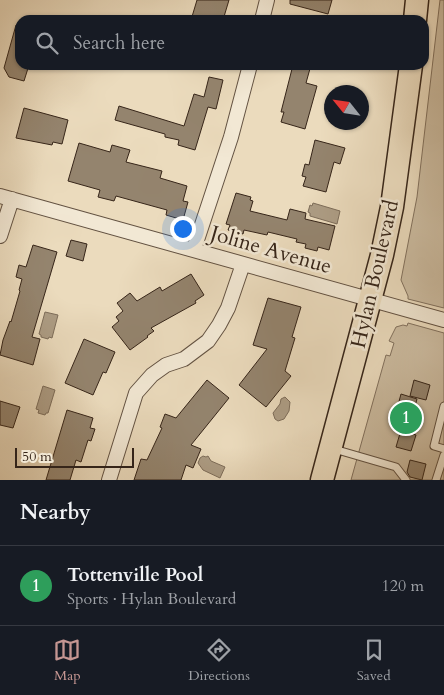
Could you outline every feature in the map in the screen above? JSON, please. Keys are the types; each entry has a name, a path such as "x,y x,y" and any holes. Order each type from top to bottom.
{"main road":[{"path":"416,15 417,0"},
{"name":"Hylan Boulevard","path":"322,480 371,300 392,207 409,70"}],"street":[{"path":"263,15 267,0"},
{"path":"194,249 231,137 249,70"},
{"path":"0,236 6,197"},
{"name":"Joline Avenue","path":"6,197 444,320"},
{"path":"109,480 136,393 152,374 166,365 184,359 208,341 228,308 243,264"}],"lane":[{"path":"444,406 434,446 444,449"},
{"path":"331,448 396,468 406,480"},
{"path":"436,480 444,455"}],"shaded area":[{"path":"440,0 444,0 444,308 408,299 401,280 417,197"},
{"path":"313,203 340,211 337,224 310,216 308,212 310,205 312,206"},
{"path":"45,312 58,315 52,338 49,337 48,339 41,337 39,334"},
{"path":"408,323 444,333 444,480 351,480 386,355 390,356 394,343 389,341 396,327 407,326"},
{"path":"43,386 55,390 48,413 45,415 38,413 39,410 36,409"},
{"path":"285,397 290,402 289,411 284,419 278,421 273,413 280,404 281,399"},
{"path":"203,456 208,456 211,461 225,467 220,478 203,470 198,463"}],"building":[{"path":"197,0 229,0 224,15 192,15"},
{"path":"290,0 332,0 328,14 290,4"},
{"path":"15,29 15,70 27,70 24,81 9,77 4,68"},
{"path":"292,70 310,70 306,83 317,86 305,129 281,122 284,112 281,112"},
{"path":"209,77 223,80 216,109 208,107 195,150 178,145 179,140 165,137 165,134 115,120 119,106 184,126 194,94 204,97"},
{"path":"24,108 68,120 62,144 53,142 52,145 16,138"},
{"path":"315,140 345,148 340,164 334,162 326,192 303,186 306,177 302,176 305,164 309,165"},
{"path":"79,143 110,152 112,145 130,150 126,162 162,171 160,178 187,186 183,201 188,202 183,220 166,215 167,210 116,196 114,201 98,197 100,190 68,181"},
{"path":"236,193 251,197 250,200 253,201 250,211 287,220 290,209 306,213 305,219 335,226 329,250 318,247 317,251 305,248 306,244 296,242 297,239 268,232 267,235 244,230 243,234 228,230 230,225 226,224"},
{"path":"71,240 87,244 83,261 66,256"},
{"path":"33,245 57,252 32,337 40,339 33,365 0,355 3,340 11,322 20,291 22,279 16,277 19,265 26,267"},
{"path":"191,274 204,295 195,301 196,303 151,328 154,331 130,350 112,327 119,321 116,317 123,311 117,303 130,293 137,301 160,287 162,291"},
{"path":"268,298 301,307 292,337 295,338 285,371 291,376 266,407 239,385 267,349 253,345"},
{"path":"84,339 115,352 106,373 103,372 93,395 65,383"},
{"path":"207,380 229,398 191,445 201,449 193,468 186,465 181,480 134,480 141,459 147,460 162,428 160,427 165,414 176,418"},
{"path":"414,380 430,385 426,400 410,396"},
{"path":"401,394 417,399 408,432 392,427"},
{"path":"0,401 20,407 13,428 0,425"},
{"path":"67,410 93,418 90,428 95,429 91,441 88,440 81,462 76,460 70,480 46,480"},
{"path":"401,430 416,435 411,451 396,447"},
{"path":"410,460 426,464 422,480 410,477 407,472"}],"place":[{"name":"Tottenville Pool","path":"406,418"}]}
